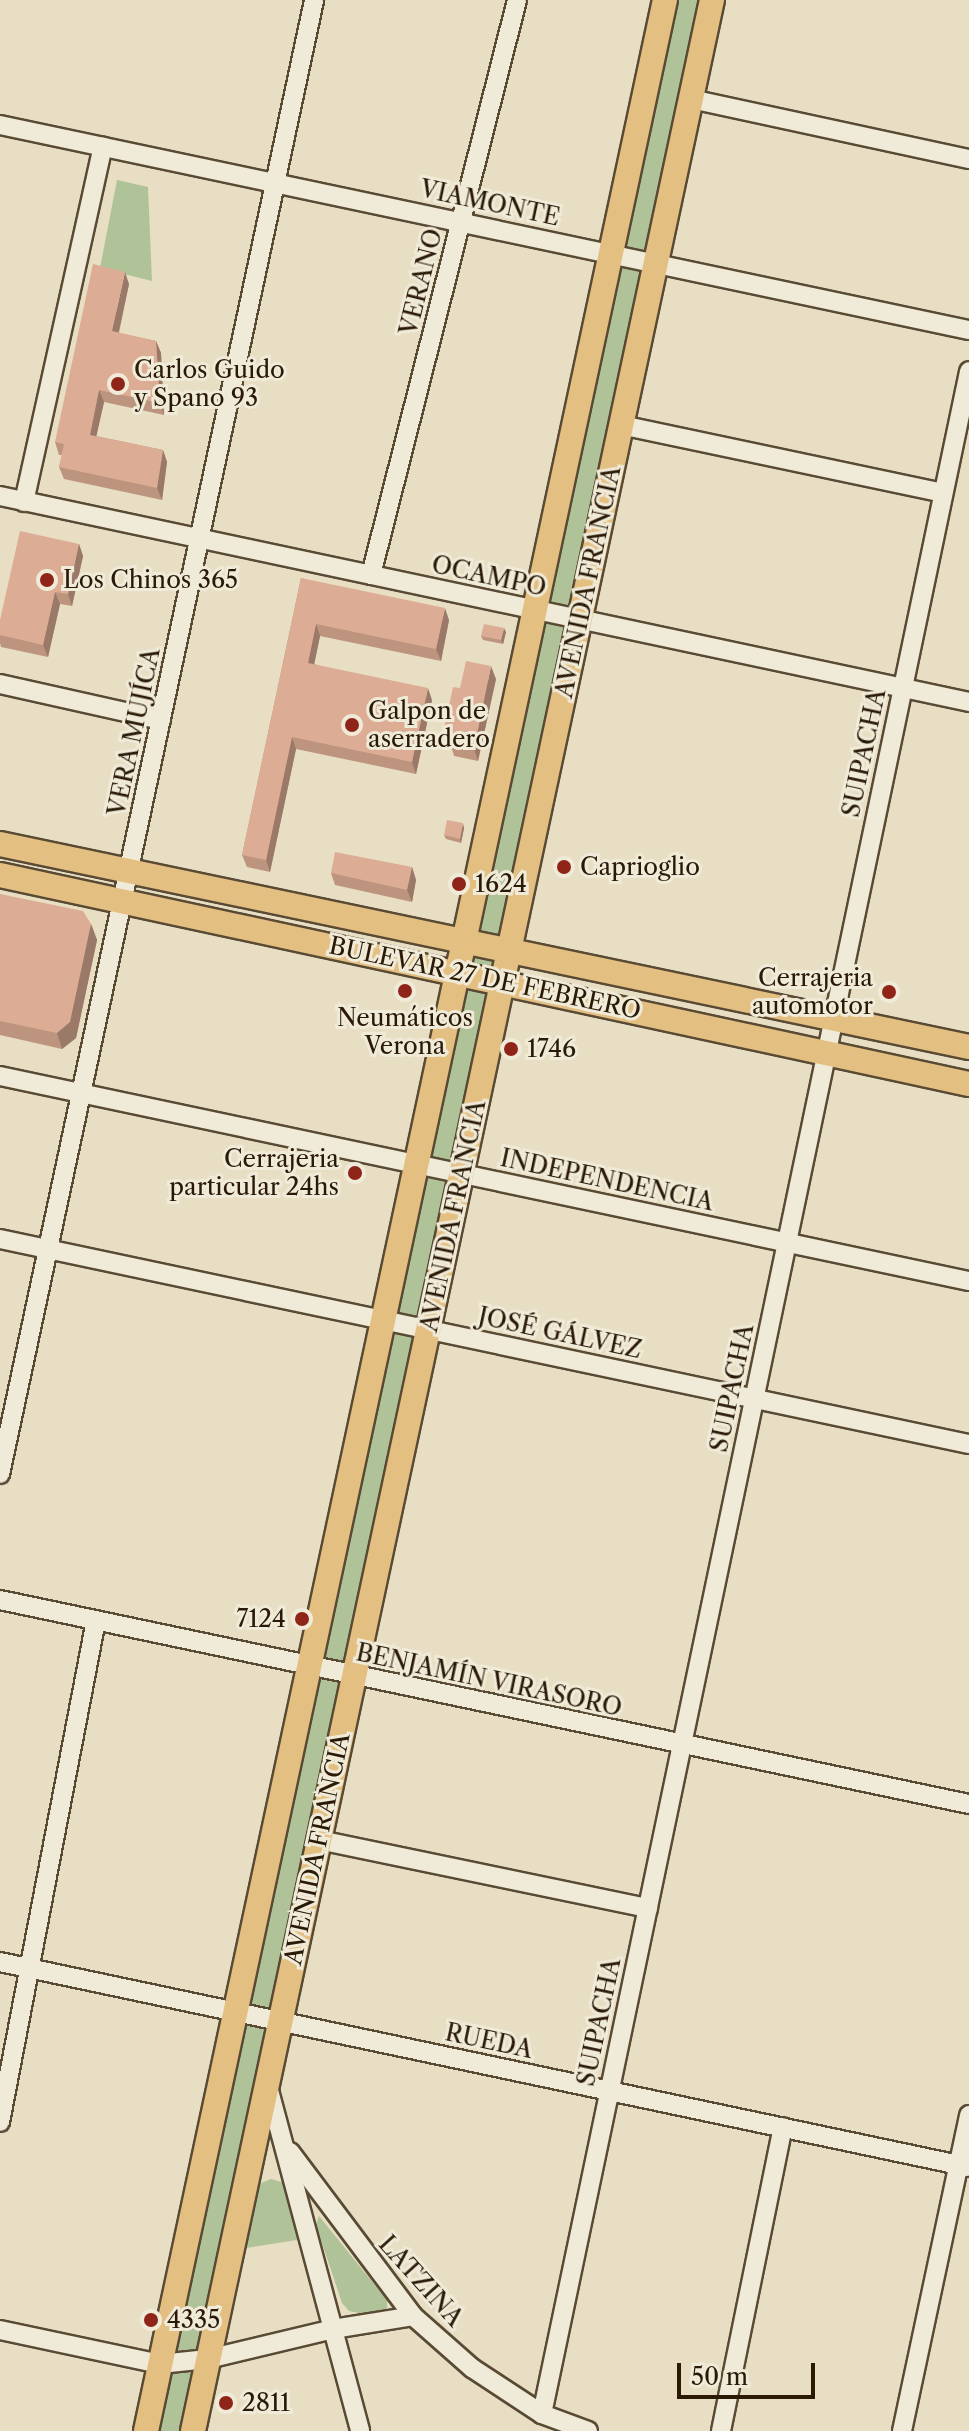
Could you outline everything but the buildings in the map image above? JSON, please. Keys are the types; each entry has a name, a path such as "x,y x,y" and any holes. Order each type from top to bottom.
{"main road":[{"name":"AVENIDA FRANCIA","path":"146,2431 665,0"},
{"name":"AVENIDA FRANCIA","path":"193,2431 712,0"},
{"name":"BULEVAR 27 DE FEBRERO","path":"0,844 969,1047"},
{"name":"BULEVAR 27 DE FEBRERO","path":"0,875 503,981 969,1084"}],"street":[{"name":"VERA MUJÍCA","path":"0,1474 314,0"},
{"name":"VERANO","path":"371,575 517,0"},
{"path":"691,99 969,159"},
{"name":"VIAMONTE","path":"0,125 969,330"},
{"path":"24,502 103,147"},
{"name":"SUIPACHA","path":"542,2414 969,371"},
{"path":"621,425 943,493"},
{"name":"OCAMPO","path":"0,496 969,702"},
{"path":"0,684 161,720"},
{"name":"INDEPENDENCIA","path":"0,1076 969,1281"},
{"name":"JOSÉ GÁLVEZ","path":"0,1239 969,1444"},
{"name":"BENJAMÍN VIRASORO","path":"0,1600 681,1747 969,1804"},
{"path":"0,2122 96,1620"},
{"path":"319,1840 648,1908"},
{"name":"RUEDA","path":"0,1962 964,2166"},
{"path":"267,2083 290,2152 360,2431"},
{"path":"902,2431 964,2166 969,2115"},
{"path":"721,2431 783,2127"},
{"name":"LATZINA","path":"290,2152 413,2316 472,2368 542,2414 588,2431"},
{"path":"0,2330 160,2364 208,2359 333,2329 413,2316"}],"green space":[{"path":"665,0 712,0 193,2431 146,2431"},
{"path":"117,180 148,187 152,281 100,268"},
{"path":"271,2179 285,2183 303,2239 246,2248 259,2184"},
{"path":"319,2216 387,2300 387,2309 363,2314 349,2311 342,2303 316,2225"}],"place":[{"name":"Carlos Guido y Spano 93","path":"118,384"},
{"name":"Los Chinos 365","path":"47,580"},
{"name":"Galpon de aserradero","path":"352,725"},
{"name":"Caprioglio","path":"564,867"},
{"name":"1624","path":"459,884"},
{"name":"Neumáticos Verona","path":"405,991"},
{"name":"Cerrajeria automotor","path":"889,992"},
{"name":"1746","path":"511,1049"},
{"name":"Cerrajeria particular 24hs","path":"355,1173"},
{"name":"7124","path":"302,1619"},
{"name":"4335","path":"151,2320"},
{"name":"2811","path":"226,2403"}]}
